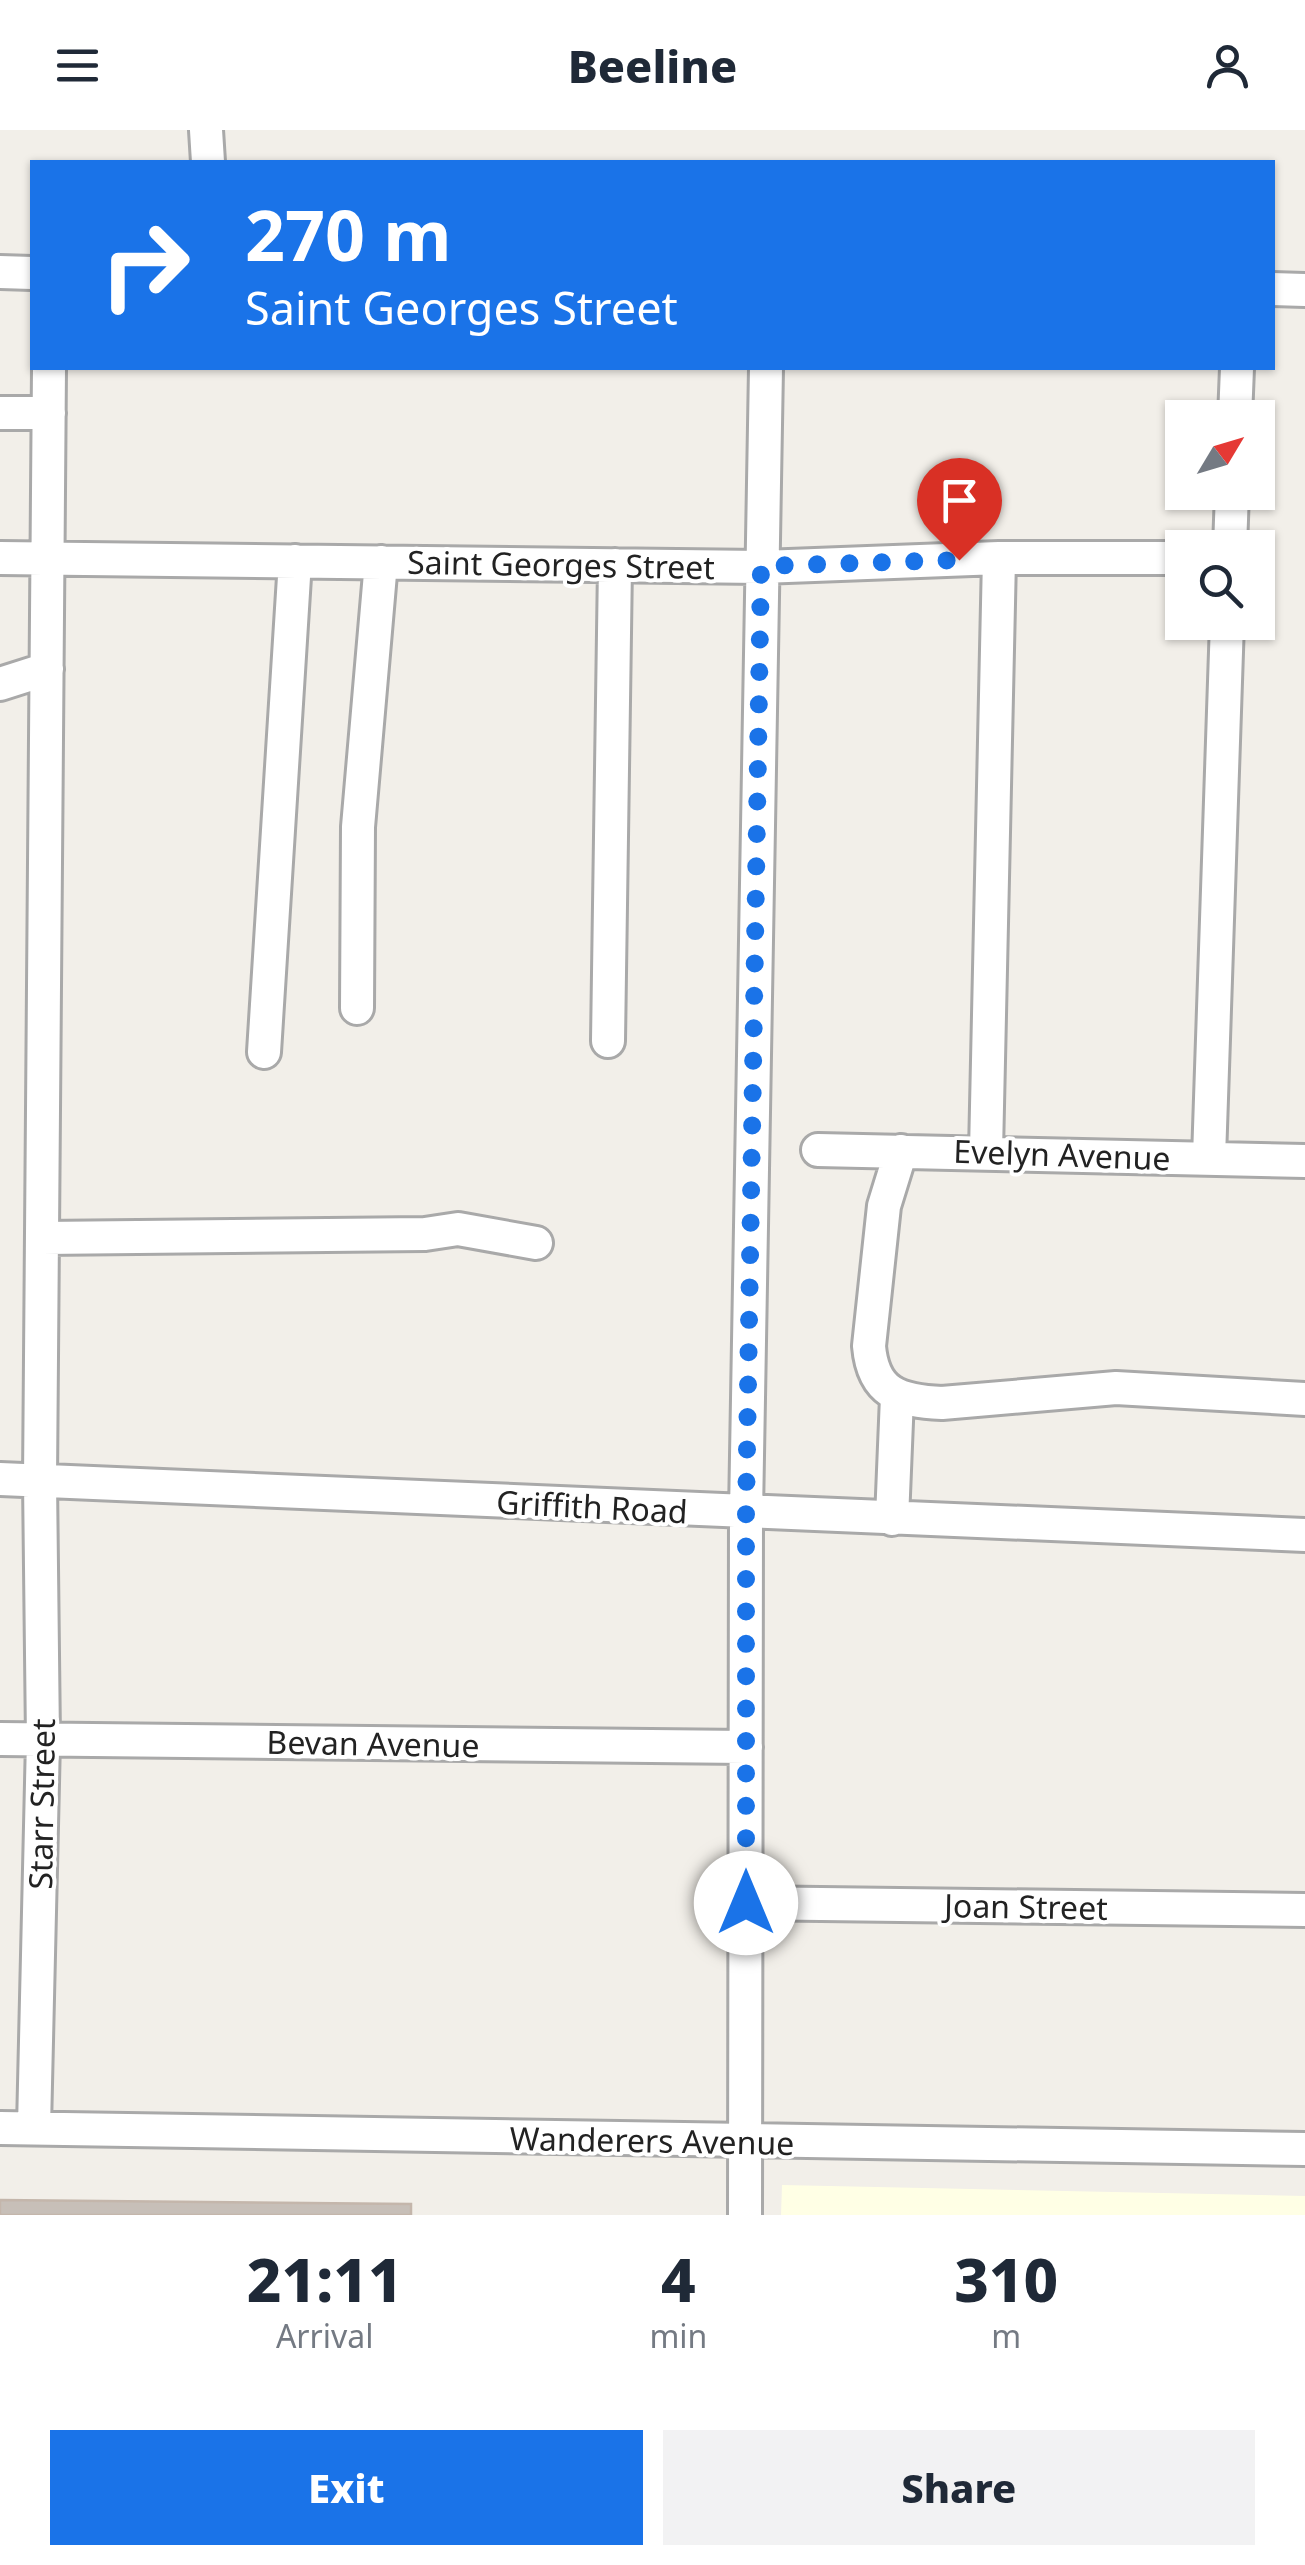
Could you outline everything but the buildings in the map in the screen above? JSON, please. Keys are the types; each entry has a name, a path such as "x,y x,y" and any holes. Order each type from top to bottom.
{"street":[{"path":"206,130 208,160"},
{"path":"0,272 30,273"},
{"path":"1275,289 1305,290"},
{"name":"Starr Street","path":"34,2127 43,1740 40,1481 49,370"},
{"path":"745,2215 746,1513 766,370"},
{"path":"1236,400 1237,370"},
{"path":"0,412 49,413"},
{"name":"Saint Georges Street","path":"0,558 761,566 999,558 1165,558"},
{"path":"986,1152 999,558"},
{"path":"264,1052 295,562"},
{"path":"357,1008 358,827 381,562"},
{"path":"608,1041 614,565"},
{"path":"1210,1158 1227,640"},
{"path":"0,684 47,670"},
{"name":"Evelyn Avenue","path":"818,1150 1305,1161"},
{"path":"901,1150 884,1206 869,1346 871,1367 897,1397 942,1402 1116,1388 1305,1399"},
{"path":"42,1238 425,1234 458,1229 536,1243"},
{"path":"892,1518 897,1397"},
{"name":"Griffith Road","path":"0,1479 1305,1535"},
{"name":"Bevan Avenue","path":"0,1738 746,1747"},
{"name":"Joan Street","path":"746,1903 1305,1910"},
{"name":"Wanderers Avenue","path":"0,2128 1305,2149"}],"shaded area":[{"path":"782,2185 1305,2196 1305,2215 781,2215"}],"route":[{"path":"746,1903 746,1513 761,566 959,560"}]}
